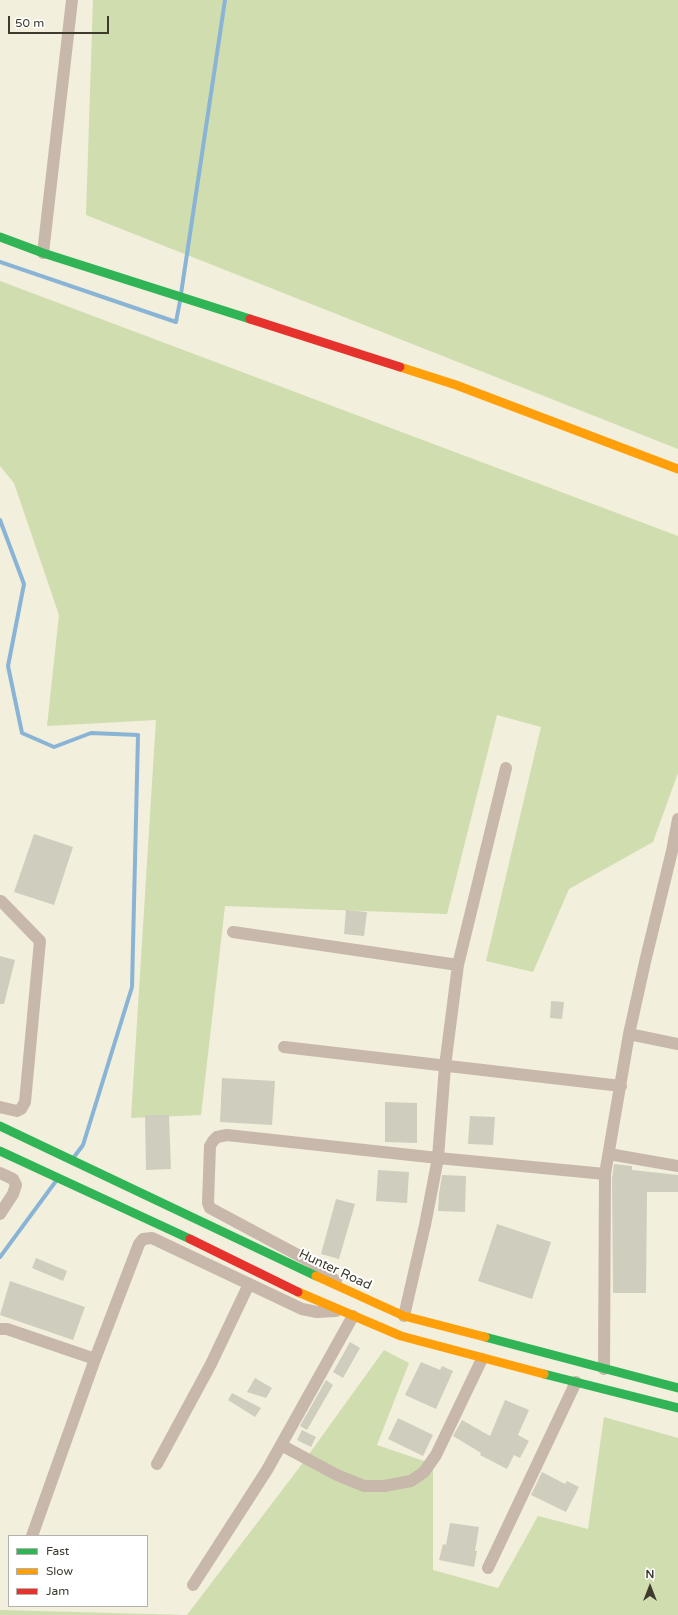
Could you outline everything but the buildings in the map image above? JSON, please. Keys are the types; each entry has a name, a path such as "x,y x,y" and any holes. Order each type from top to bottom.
{"street":[{"path":"43,253 72,0"},
{"path":"0,237 43,253 456,385 678,469"},
{"path":"404,1316 425,1225 438,1158 444,1066 458,966 506,768"},
{"path":"604,1369 606,1174 629,1034 644,962 672,851 678,819"},
{"path":"0,1107 17,1111 21,1109 25,1102 40,941 1,901"},
{"path":"233,932 458,966"},
{"path":"629,1034 678,1044"},
{"path":"284,1048 621,1086"},
{"name":"Hunter Road","path":"4,1128 345,1290 404,1316 678,1388"},
{"path":"345,1290 331,1275 311,1262 210,1208 208,1203 210,1146 217,1137 227,1135 438,1158 606,1174"},
{"path":"0,1151 164,1226 218,1254 339,1311 401,1336 482,1359 678,1408"},
{"path":"609,1154 678,1166"},
{"path":"0,1173 12,1179 16,1185 13,1194 0,1214"},
{"path":"32,1535 95,1359 139,1244 143,1239 152,1238 302,1309 317,1312 339,1311"},
{"path":"157,1464 211,1364 249,1284"},
{"path":"193,1585 267,1470 353,1316"},
{"path":"0,1329 6,1329 95,1359"},
{"path":"281,1445 337,1475 364,1486 384,1486 411,1481 424,1472 436,1455 482,1359"},
{"path":"488,1568 576,1382"}],"green space":[{"path":"93,0 678,0 678,449 86,215"},
{"path":"0,281 678,536 678,773 653,842 569,889 533,972 486,961 541,727 497,715 447,914 225,906 201,1115 131,1118 156,720 47,726 59,615 14,483 0,466"},
{"path":"384,1350 409,1363 377,1445 433,1464 433,1570 498,1588 538,1516 588,1529 604,1417 678,1438 678,1615 187,1615 299,1468"},
{"path":"0,1610 187,1615 0,1615"}],"waterway":[{"path":"181,294 225,0"},
{"path":"0,262 176,322 180,301"},
{"path":"0,520 24,584 8,666 22,733 54,747 91,733 138,735 132,987 83,1145 74,1157"},
{"path":"0,1257 56,1181"}],"traffic: fast":[{"path":"0,237 43,253 250,319"},
{"path":"0,1126 316,1276"},
{"path":"0,1151 190,1239"},
{"path":"485,1337 678,1388"},
{"path":"544,1374 678,1408"}],"traffic: slow":[{"path":"400,367 456,385 678,469"},
{"path":"316,1276 404,1316 485,1337"},
{"path":"298,1292 401,1336 544,1374"}],"traffic: jam":[{"path":"250,319 400,367"},
{"path":"190,1239 298,1292"}]}
